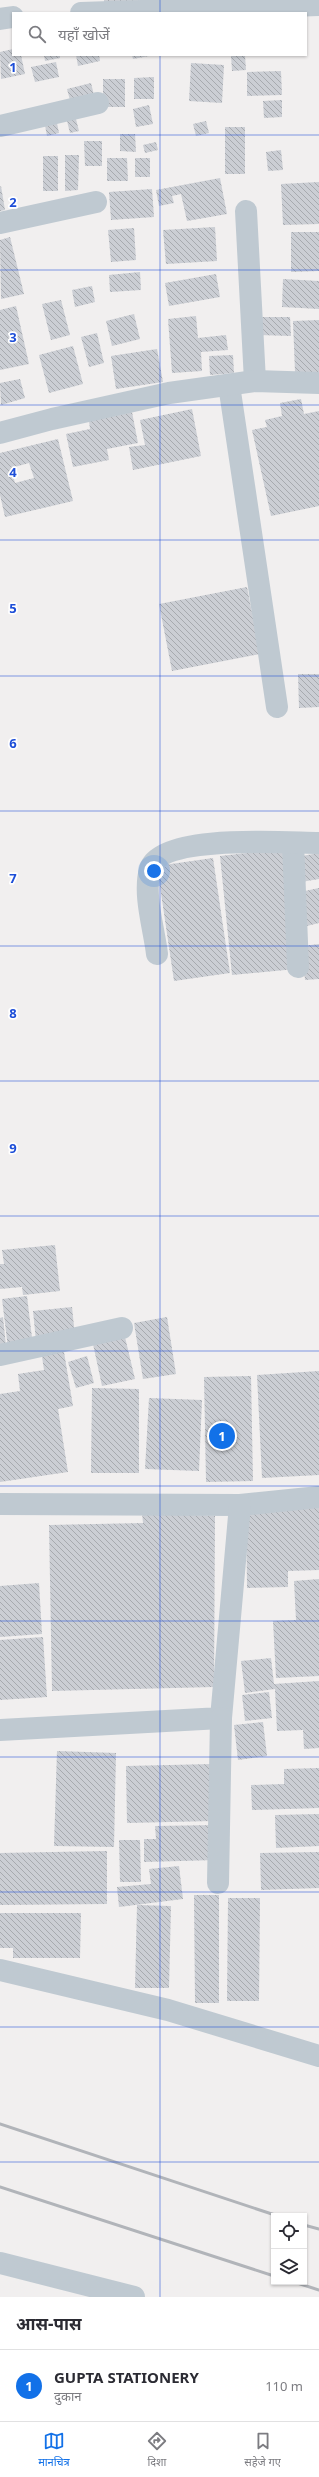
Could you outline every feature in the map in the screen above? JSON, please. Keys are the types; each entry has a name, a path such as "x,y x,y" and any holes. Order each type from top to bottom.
{"street":[{"path":"111,12 319,5"},
{"path":"0,19 12,17"},
{"path":"0,126 98,103"},
{"path":"0,223 96,202"},
{"path":"246,211 255,381"},
{"path":"0,433 52,418 169,393 255,381 319,383"},
{"path":"229,385 277,707"},
{"path":"157,954 149,892 151,868 166,853 204,843 319,843"},
{"path":"293,843 298,967"},
{"path":"0,1355 122,1328"},
{"path":"0,1504 240,1505 319,1497"},
{"path":"218,1883 221,1718 240,1505"},
{"path":"0,1730 221,1718"},
{"path":"0,1970 168,2010 319,2056"},
{"path":"0,2263 134,2297"}],"building":[{"path":"104,0 143,0 104,4"},
{"path":"12,49 12,56 21,56 25,74 1,79 0,52"},
{"path":"44,56 60,56 60,58 45,61"},
{"path":"76,56 99,56 100,61 78,66"},
{"path":"132,56 149,56 133,59"},
{"path":"231,56 245,56 246,70 232,71"},
{"path":"56,62 59,77 35,82 31,67"},
{"path":"191,63 224,65 222,103 189,101"},
{"path":"281,71 282,95 247,96 247,72"},
{"path":"154,77 154,99 134,99 134,78"},
{"path":"103,79 125,79 125,107 103,107"},
{"path":"91,83 95,99 71,104 67,89"},
{"path":"282,100 282,117 264,118 263,101"},
{"path":"149,105 153,124 136,127 133,109"},
{"path":"75,115 79,131 70,133 66,117"},
{"path":"56,118 59,133 47,136 44,120"},
{"path":"206,121 209,133 196,136 193,124"},
{"path":"225,127 245,127 245,174 225,174"},
{"path":"120,134 135,134 136,152 120,151"},
{"path":"84,141 102,141 102,166 85,166"},
{"path":"156,142 158,150 145,153 143,145"},
{"path":"281,150 283,170 268,171 266,152"},
{"path":"65,155 79,155 78,190 65,191"},
{"path":"43,156 58,156 58,191 43,191"},
{"path":"107,158 127,158 128,181 107,181"},
{"path":"135,158 150,158 150,177 135,177"},
{"path":"220,178 227,214 187,221 181,194 172,196 174,203 159,206 156,190"},
{"path":"319,182 319,224 283,225 281,184"},
{"path":"1,186 5,210 0,211 0,187"},
{"path":"152,189 154,217 111,220 109,192"},
{"path":"215,227 217,261 166,264 163,230"},
{"path":"134,228 136,260 111,262 108,230"},
{"path":"291,232 319,232 319,271 291,272"},
{"path":"10,237 24,294 1,299 0,240"},
{"path":"140,272 141,290 110,292 109,275"},
{"path":"216,274 220,297 169,306 165,283"},
{"path":"283,279 319,281 319,309 282,307"},
{"path":"92,286 95,302 75,307 72,290"},
{"path":"61,300 70,335 51,340 42,304"},
{"path":"16,306 29,364 0,370 0,310"},
{"path":"134,314 140,339 112,346 106,321"},
{"path":"196,316 198,338 226,335 228,350 201,352 202,371 172,373 168,319"},
{"path":"258,317 290,317 291,336 258,335"},
{"path":"319,320 319,372 295,372 293,321"},
{"path":"97,333 104,363 89,367 81,337"},
{"path":"73,346 83,384 49,393 39,355"},
{"path":"157,349 163,382 116,389 111,356"},
{"path":"233,355 234,373 210,375 209,356"},
{"path":"20,379 25,398 1,405 0,383"},
{"path":"301,399 304,414 319,411 319,506 271,516 252,430 267,427 265,420 282,416 280,403"},
{"path":"192,409 201,456 133,470 129,447 145,445 140,420"},
{"path":"132,412 138,443 107,449 109,460 73,467 66,434 90,429 89,421"},
{"path":"58,439 73,501 5,517 0,495 0,453","holes":["29,463 34,478 15,483 11,468"]},
{"path":"247,587 260,654 172,671 159,604"},
{"path":"298,674 319,674 319,707 299,708"},
{"path":"284,849 296,969 232,975 220,856"},
{"path":"319,853 319,879 301,882 296,857"},
{"path":"213,858 230,973 174,981 157,866"},
{"path":"319,888 319,923 307,926 300,892"},
{"path":"319,944 319,979 305,980 302,946"},
{"path":"55,1245 60,1291 23,1295 22,1287 0,1289 0,1264 4,1264 2,1250"},
{"path":"27,1296 33,1346 8,1348 2,1299"},
{"path":"72,1307 75,1336 36,1341 33,1311"},
{"path":"3,1317 6,1346 0,1347 0,1318"},
{"path":"167,1317 176,1374 143,1379 134,1323"},
{"path":"125,1337 135,1379 102,1386 93,1344"},
{"path":"63,1346 73,1406 58,1409 68,1472 0,1482 0,1394 20,1391 18,1374 44,1370 41,1350"},
{"path":"87,1356 94,1383 76,1388 68,1362"},
{"path":"319,1371 319,1475 262,1478 257,1375"},
{"path":"251,1376 253,1481 206,1482 204,1377"},
{"path":"92,1388 139,1389 139,1473 91,1473"},
{"path":"149,1398 202,1400 199,1471 145,1469"},
{"path":"319,1507 319,1570 288,1571 288,1587 247,1588 246,1509"},
{"path":"142,1513 215,1516 214,1687 52,1691 49,1525 143,1523"},
{"path":"319,1579 319,1676 276,1678 273,1621 296,1620 294,1581"},
{"path":"39,1583 42,1634 0,1637 0,1586"},
{"path":"43,1637 47,1697 0,1700 0,1640"},
{"path":"271,1658 274,1684 319,1681 319,1748 304,1749 303,1730 277,1731 275,1689 245,1693 241,1661"},
{"path":"269,1692 272,1718 245,1721 242,1695"},
{"path":"263,1722 267,1756 238,1760 234,1725"},
{"path":"57,1751 116,1753 114,1847 54,1846"},
{"path":"212,1764 213,1821 127,1823 126,1766"},
{"path":"319,1768 319,1808 252,1810 251,1785 284,1784 284,1769"},
{"path":"319,1814 319,1846 276,1848 275,1815"},
{"path":"216,1825 217,1860 144,1862 144,1839 156,1839 155,1826"},
{"path":"119,1840 140,1840 141,1882 120,1882"},
{"path":"107,1851 107,1904 0,1905 0,1853"},
{"path":"319,1852 319,1888 261,1890 260,1853"},
{"path":"179,1866 183,1899 119,1907 117,1887 151,1884 149,1869"},
{"path":"194,1895 219,1895 219,2003 195,2003"},
{"path":"228,1898 260,1898 259,2001 227,2001"},
{"path":"137,1905 171,1906 169,1988 135,1988"},
{"path":"0,1913 81,1913 80,1958 13,1958 13,1948 0,1948"}],"railway":[{"path":"0,2124 271,2214"},
{"path":"0,2187 271,2275"},
{"path":"307,2226 319,2229"},
{"path":"303,2285 319,2290"}],"place":[{"name":"GUPTA STATIONERY","path":"222,1436"}]}
